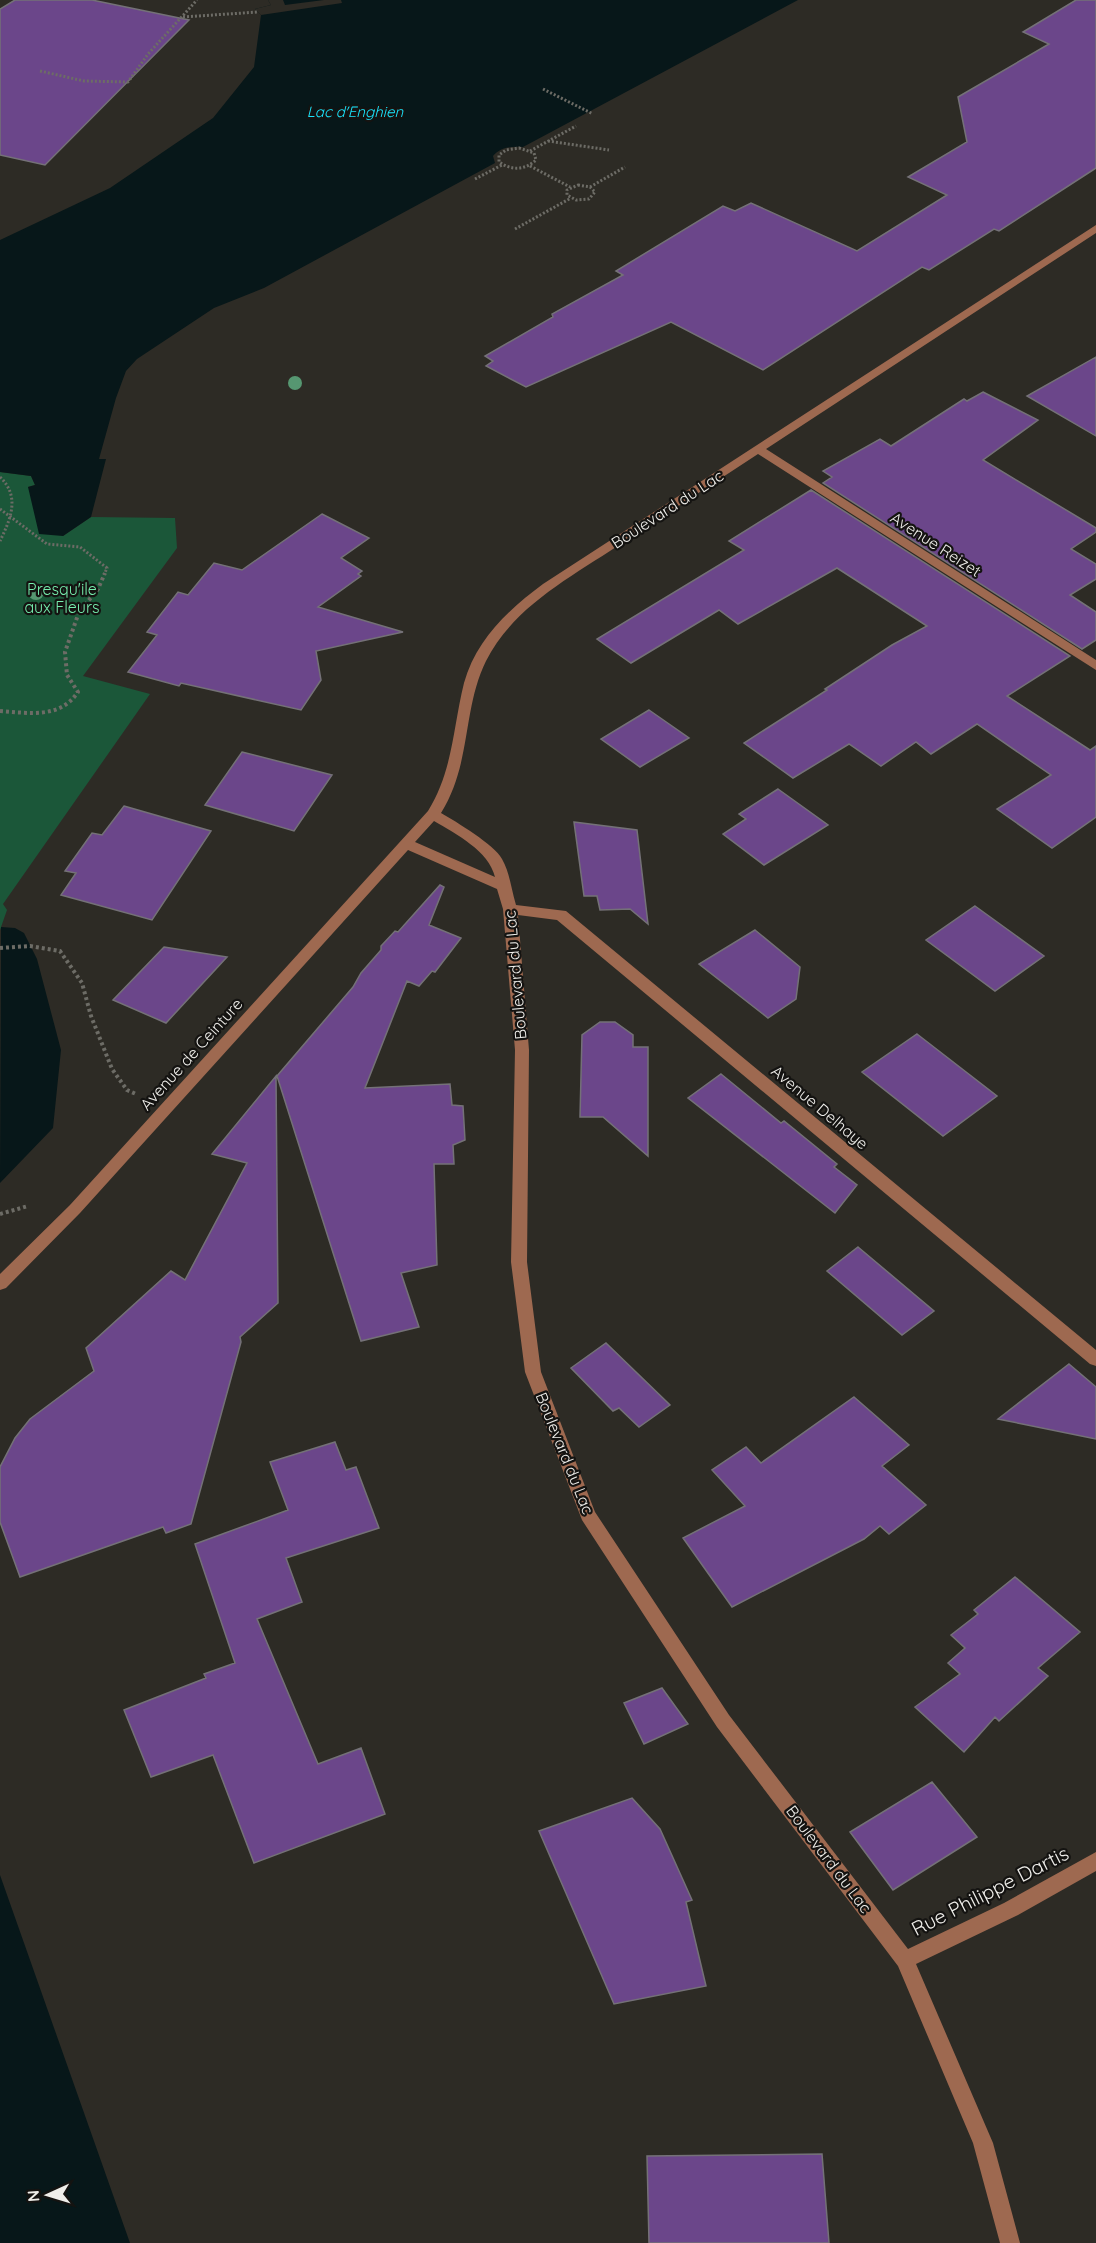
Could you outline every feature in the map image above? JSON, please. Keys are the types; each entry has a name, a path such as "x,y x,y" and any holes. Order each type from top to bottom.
{"street":[{"name":"Boulevard du Lac","path":"1010,2243 983,2143 905,1960 723,1721 588,1515 533,1372 519,1262 522,1050 510,909 502,874 490,852 433,814 446,795 456,767 472,678 478,662 495,631 533,597 1096,228"},
{"name":"Avenue Reizet","path":"758,449 1096,666"},
{"name":"Avenue de Ceinture","path":"0,1284 75,1209 433,814"},
{"path":"406,844 503,886"},
{"name":"Avenue Delhaye","path":"510,909 561,915 1096,1359"},
{"name":"Rue Philippe Dartis","path":"905,1960 1011,1909 1096,1861"}],"path":[{"path":"40,71 55,77 128,82 148,54 197,0"},
{"path":"182,17 258,12"},
{"path":"543,89 592,114"},
{"path":"530,151 576,126"},
{"path":"548,141 609,150"},
{"path":"502,165 499,162 499,155 506,150 519,148 530,151 536,157 530,166"},
{"path":"475,178 502,165 513,168 530,166 570,187"},
{"path":"590,187 625,167"},
{"path":"515,229 571,198 585,200 592,197 595,192 590,187 578,185 570,187 566,192 571,198"},
{"path":"0,477 7,482 10,492 11,519 0,542"},
{"path":"0,509 47,544 80,547 107,568 98,588 79,612 65,652 67,675 78,692 74,701 64,709 53,712 0,711"},
{"path":"0,948 30,946 60,951 82,984 91,1016 112,1069 126,1090 166,1108"},
{"path":"0,1214 32,1206"}],"green space":[{"name":"Presqu'ile aux Fleurs","path":"0,472 31,476 35,485 28,487 63,536 91,517 175,518 177,548 83,676 150,694 3,904 7,910 0,930"}],"water":[{"name":"Lac d'Enghien","path":"268,0 798,0 523,147 510,147 499,151 493,156 495,163 264,288 214,308 137,359 126,371 116,398 99,459 106,459 91,517 63,536 39,534 28,487 35,485 31,476 0,472 0,240 110,188 213,118 254,67 261,15 255,9 271,5"},
{"path":"1,927 15,928 24,933 37,959 61,1050 53,1128 0,1183"},
{"path":"0,1875 130,2243 0,2243"}],"pier":[{"path":"268,0 283,0 285,5 324,0 341,0 342,3 261,15 255,9 271,5"}],"building":[{"path":"15,0 92,0 189,20 45,165 0,155 0,9"},
{"path":"1076,0 1096,0 1096,168 999,231 994,229 929,270 922,267 763,370 671,322 526,387 486,366 493,361 485,356 553,317 552,314 623,275 616,271 723,206 735,211 751,203 857,251 947,195 908,177 967,142 958,97 1049,44 1023,32"},
{"path":"1096,357 1096,436 1027,396"},
{"path":"983,392 1038,420 983,460 1096,528 1096,532 1071,549 1096,564 1096,579 1070,595 1096,612 1096,640 1082,649 823,483 832,477 823,471 880,439 891,446 964,399 967,401"},
{"path":"811,490 1070,656 1007,696 1090,750 1096,746 1096,817 1052,848 997,809 1051,775 977,724 931,754 916,742 881,766 849,744 793,778 744,743 892,645 927,626 837,568 738,624 719,610 631,663 597,639 744,550 729,541"},
{"path":"322,514 369,538 341,558 362,571 358,574 361,576 318,607 403,632 316,651 321,680 301,710 181,683 179,686 128,672 157,635 147,632 178,592 188,595 214,563 242,570"},
{"path":"649,710 689,738 640,767 601,739"},
{"path":"242,752 332,775 294,831 205,805"},
{"path":"778,789 828,825 764,865 723,834 746,819 739,814"},
{"path":"124,806 211,831 152,920 61,895 76,873 65,871 92,833 102,835"},
{"path":"574,822 637,830 648,924 630,909 600,910 597,896 584,896"},
{"path":"440,885 444,887 429,925 461,938 435,972 432,971 419,986 407,981 365,1088 450,1084 452,1105 463,1106 465,1140 453,1145 454,1164 434,1164 437,1265 401,1273 419,1327 361,1341 277,1076 353,987 361,973 381,950 381,946 395,931 398,932"},
{"path":"975,906 1044,956 995,991 926,940"},
{"path":"755,930 800,967 796,999 768,1018 699,964"},
{"path":"164,947 227,957 166,1023 113,1000"},
{"path":"600,1022 615,1022 633,1035 633,1047 648,1047 648,1156 603,1117 580,1117 582,1035"},
{"path":"917,1034 997,1096 943,1136 862,1072"},
{"path":"721,1074 781,1123 784,1121 837,1164 834,1167 857,1185 835,1213 688,1098"},
{"path":"276,1076 278,1303 240,1337 241,1342 191,1524 166,1533 163,1527 20,1577 0,1522 0,1467 15,1438 30,1419 94,1371 86,1348 171,1271 185,1280 247,1163 212,1154"},
{"path":"858,1247 934,1311 902,1335 827,1271"},
{"path":"606,1343 670,1405 639,1427 619,1408 613,1411 571,1368"},
{"path":"1069,1364 1096,1387 1096,1439 998,1419"},
{"path":"854,1397 909,1445 882,1466 926,1505 889,1534 880,1526 864,1539 732,1607 683,1538 745,1506 712,1470 746,1447 761,1463"},
{"path":"335,1442 346,1470 356,1467 379,1528 286,1558 302,1602 257,1619 318,1764 361,1748 385,1814 254,1863 213,1755 151,1777 124,1710 206,1678 204,1674 235,1663 195,1544 288,1510 270,1462"},
{"path":"1015,1577 1080,1632 1038,1668 1048,1676 999,1721 995,1717 964,1752 915,1707 960,1674 948,1663 965,1648 951,1635 978,1614 974,1610"},
{"path":"662,1688 688,1724 644,1744 624,1703"},
{"path":"932,1782 977,1837 893,1890 850,1832"},
{"path":"632,1798 660,1829 692,1900 686,1902 706,1986 614,2004 539,1831"},
{"path":"822,2154 829,2243 649,2243 647,2156"}]}
